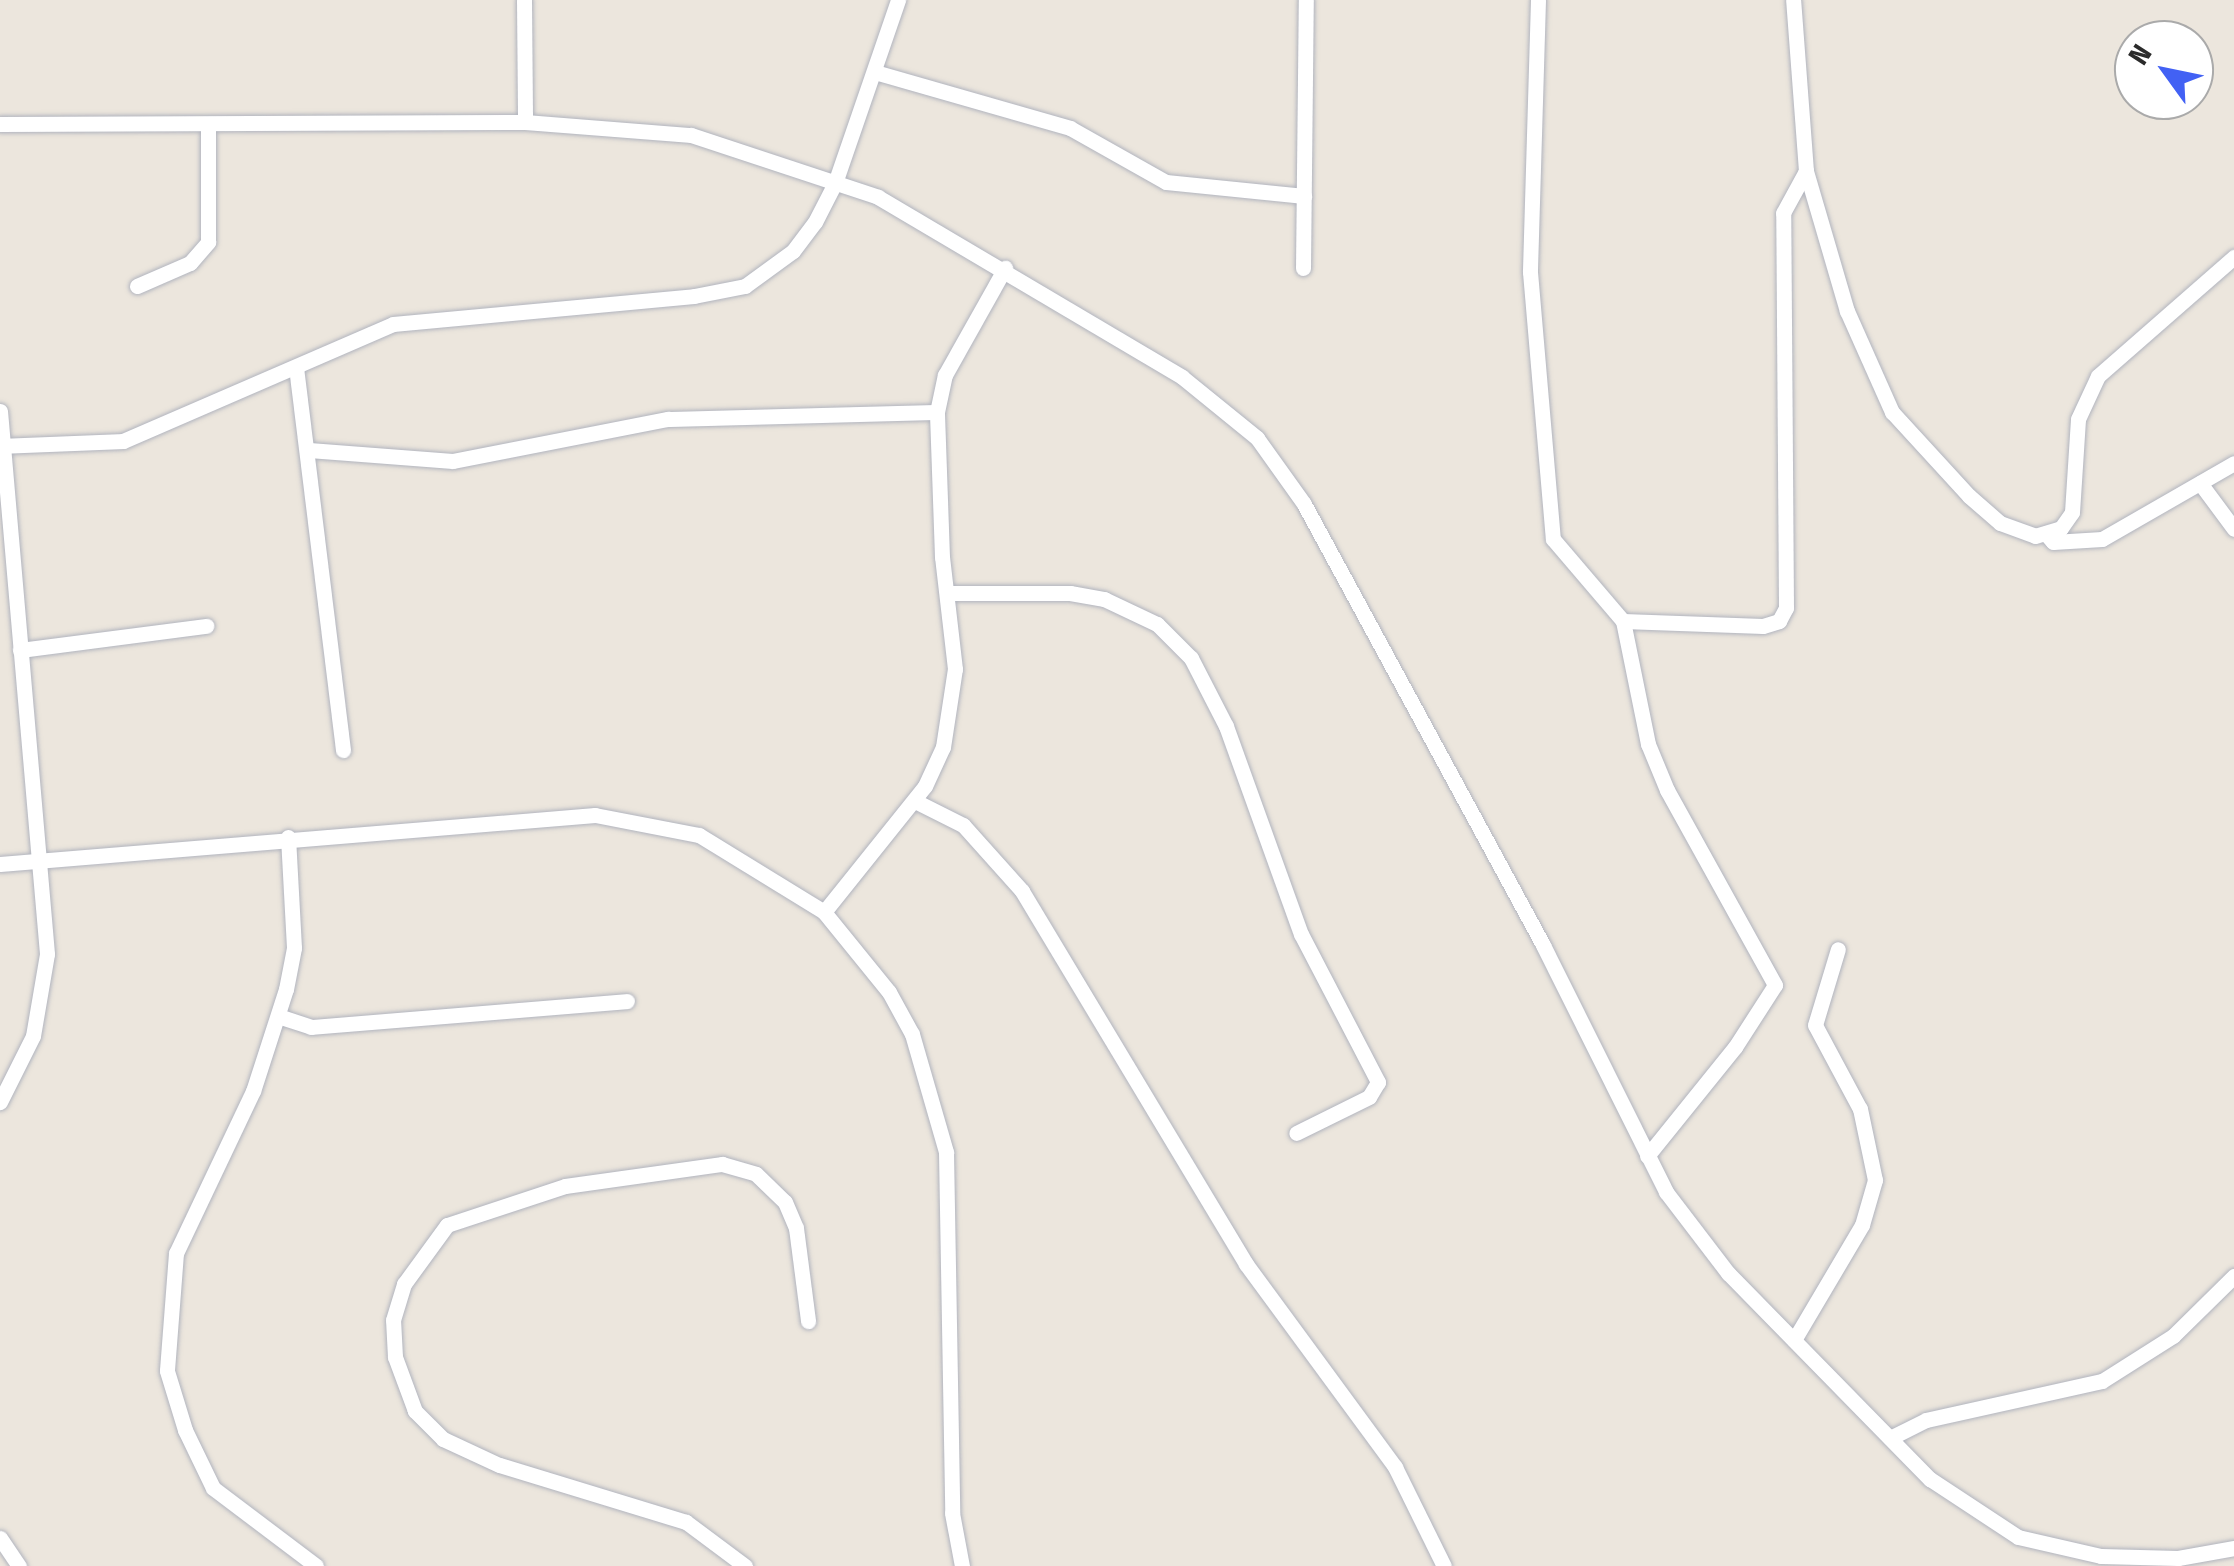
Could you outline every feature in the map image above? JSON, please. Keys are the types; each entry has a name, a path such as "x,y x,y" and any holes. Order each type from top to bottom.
{"street":[{"path":"524,0 525,122"},
{"path":"2,445 123,442 393,324 745,286 793,251 835,183 898,0"},
{"path":"1303,268 1306,0"},
{"path":"1538,0 1530,272 1546,496 1553,539 1564,559 1622,621 1644,729 1667,790 1775,986 1735,1047 1647,1156"},
{"path":"1792,0 1806,171 1847,311 1892,412 1932,461 2000,523 2047,534 2053,542 2102,539 2234,463"},
{"path":"875,72 1070,128 1166,182 1304,196"},
{"path":"0,124 525,122 692,135 878,198 1005,268 1219,403 1280,470 1543,945 1647,1156 1692,1230 1890,1438 1968,1509 2018,1537 2101,1556 2178,1558 2234,1548"},
{"path":"137,286 190,264 208,242 208,125"},
{"path":"1622,621 1763,626 1778,621 1786,608 1783,214 1806,171"},
{"path":"2047,534 2072,512 2078,419 2098,376 2234,257"},
{"path":"824,912 914,800 944,747 953,707 937,412 945,375 1005,268"},
{"path":"296,367 310,450 342,750"},
{"path":"0,410 42,857 44,1001 0,1102"},
{"path":"310,450 452,461 668,420 937,412"},
{"path":"2200,483 2234,529"},
{"path":"947,592 1070,593 1104,600 1157,624 1191,658 1226,726 1300,934 1378,1082 1369,1097 1296,1133"},
{"path":"0,645 206,626"},
{"path":"914,800 962,824 1000,859 1246,1264 1395,1468 1444,1566"},
{"path":"0,864 288,836 595,815 664,823 722,847 824,912 912,1034 946,1152 952,1514 962,1566"},
{"path":"288,836 294,948 254,1091 176,1253 168,1372 184,1430 212,1488 316,1566"},
{"path":"1794,1340 1862,1225 1875,1180 1860,1109 1816,1025 1838,950"},
{"path":"278,1016 311,1027 627,1001"},
{"path":"745,1566 686,1522 499,1465 443,1439 415,1411 395,1357 393,1320 404,1284 446,1224 565,1186 722,1164 756,1174 785,1202 796,1228 808,1322"},
{"path":"1890,1438 1926,1420 2102,1381 2173,1336 2232,1280"},
{"path":"0,1538 19,1566"}]}
